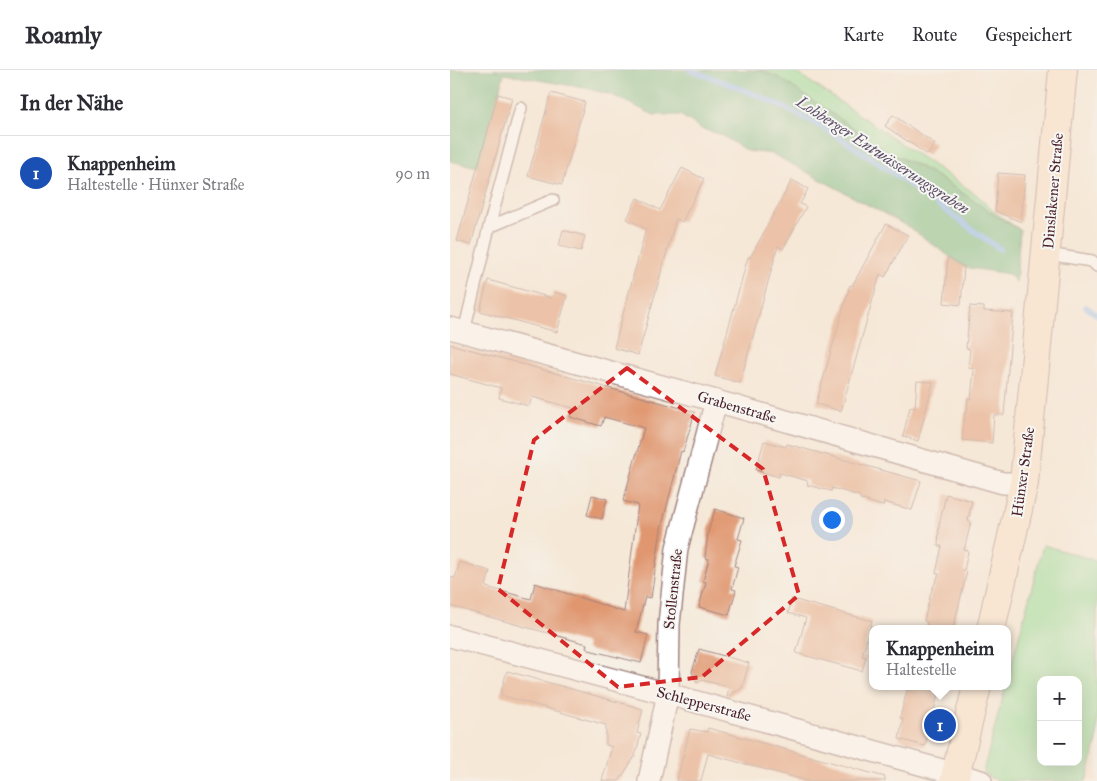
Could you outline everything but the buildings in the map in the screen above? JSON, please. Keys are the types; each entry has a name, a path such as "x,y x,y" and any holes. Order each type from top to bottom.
{"main road":[{"name":"Dinslakener Straße","path":"1041,312 1063,70"},
{"name":"Hünxer Straße","path":"992,625 1024,483 1041,312"},
{"path":"964,779 977,690"}],"street":[{"name":"Grabenstraße","path":"457,330 716,401 1003,483 1024,483"},
{"name":"Stollenstraße","path":"649,781 668,694 669,624 677,548 716,401"},
{"name":"Schlepperstraße","path":"450,636 668,694 964,779"}],"lane":[{"path":"457,330 489,227 521,108"},
{"path":"489,227 553,200"},
{"path":"1047,254 1092,261 1097,266"}],"highlighted area":[{"path":"627,368 763,469 799,595 702,677 618,687 498,589 534,440"}],"green space":[{"path":"450,70 759,70 778,77 893,155 927,171 1020,230 1016,282 1009,274 964,267 909,227 773,154 747,151 720,134 702,129 680,115 654,115 612,95 585,88 504,74 478,167 450,161"},
{"path":"759,70 793,70 977,195 993,211 1020,230 943,180 893,155"},
{"path":"1043,545 1097,561 1097,740 1086,781 1003,781 991,778 983,772 1005,690 1011,690 1011,666"}],"waterway":[{"name":"Lohberger Entwässerungsgraben","path":"690,70 751,93 834,134 883,166 1000,249"},
{"name":"Lohberger Entwässerungsgraben","path":"1086,307 1097,315"}],"place":[{"name":"Knappenheim","path":"940,725"}]}
